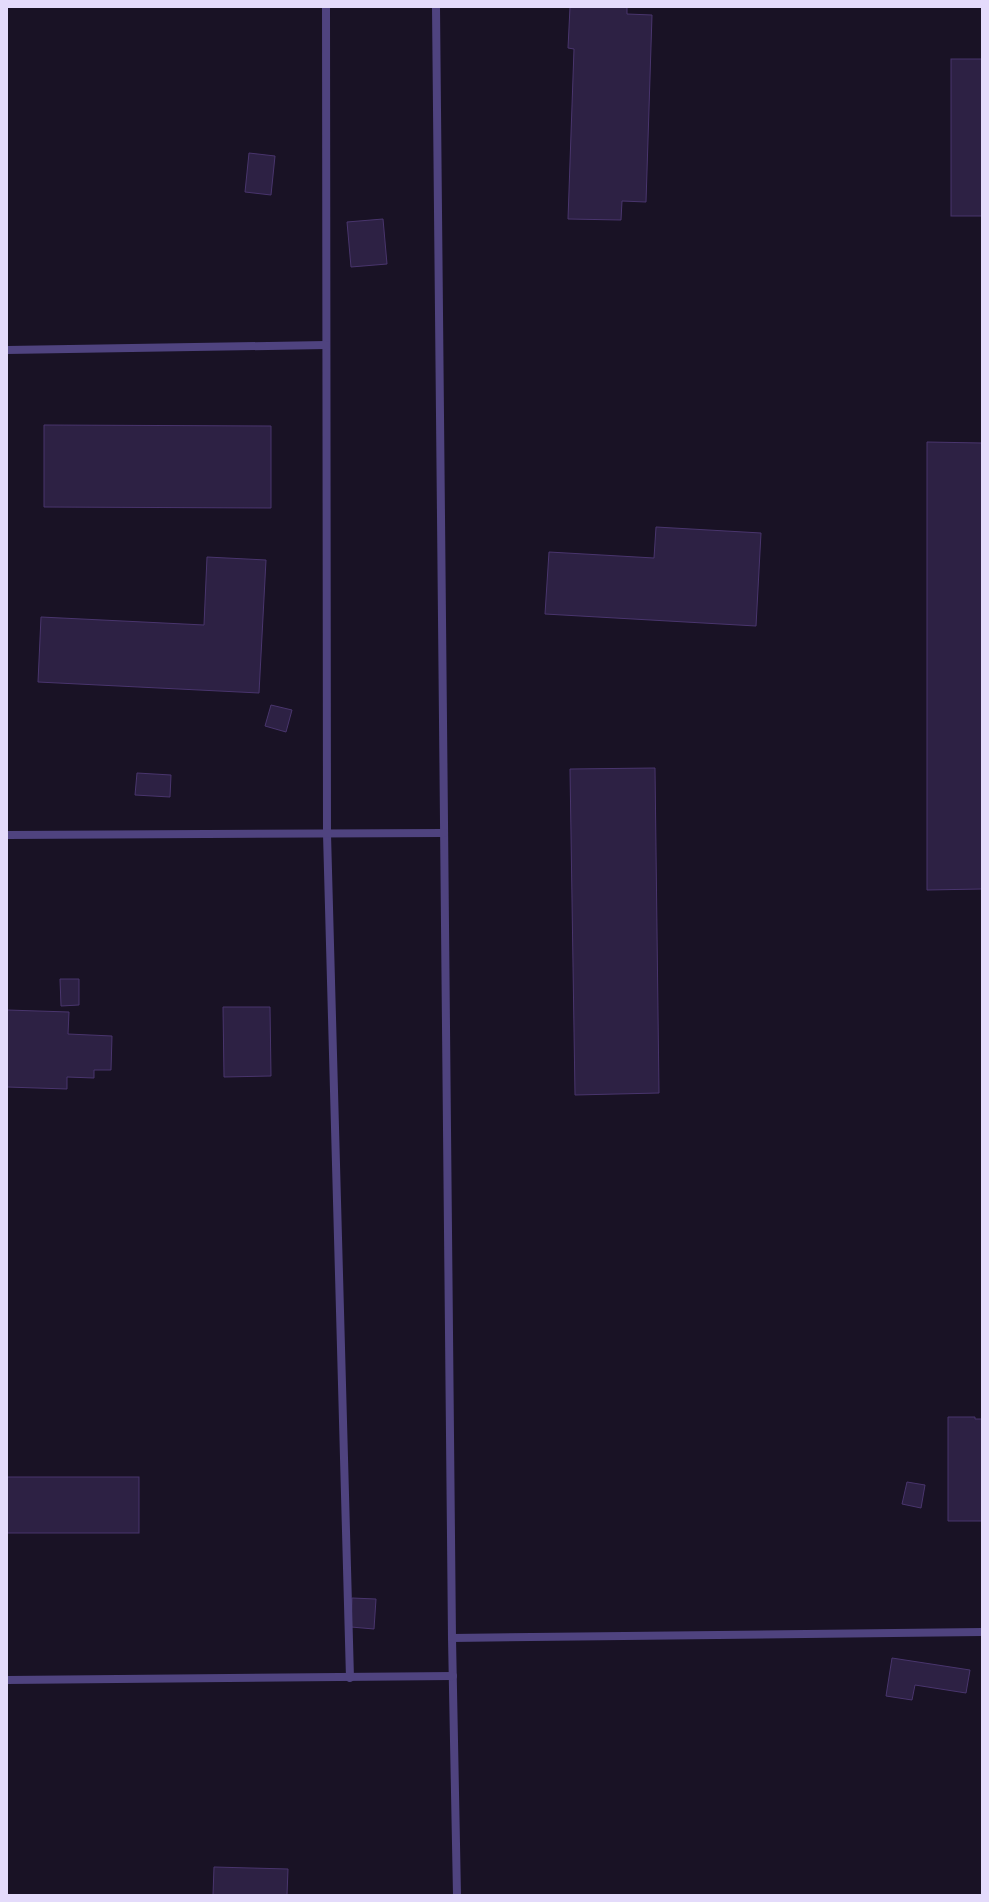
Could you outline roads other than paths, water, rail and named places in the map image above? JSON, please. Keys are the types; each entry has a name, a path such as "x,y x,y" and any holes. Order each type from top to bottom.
{"lane":[{"path":"326,7 327,834 350,1678"},
{"path":"436,7 452,1638 457,1895"},
{"path":"7,350 326,345"},
{"path":"7,835 444,833"},
{"path":"452,1638 982,1632"},
{"path":"7,1680 453,1676"}]}
